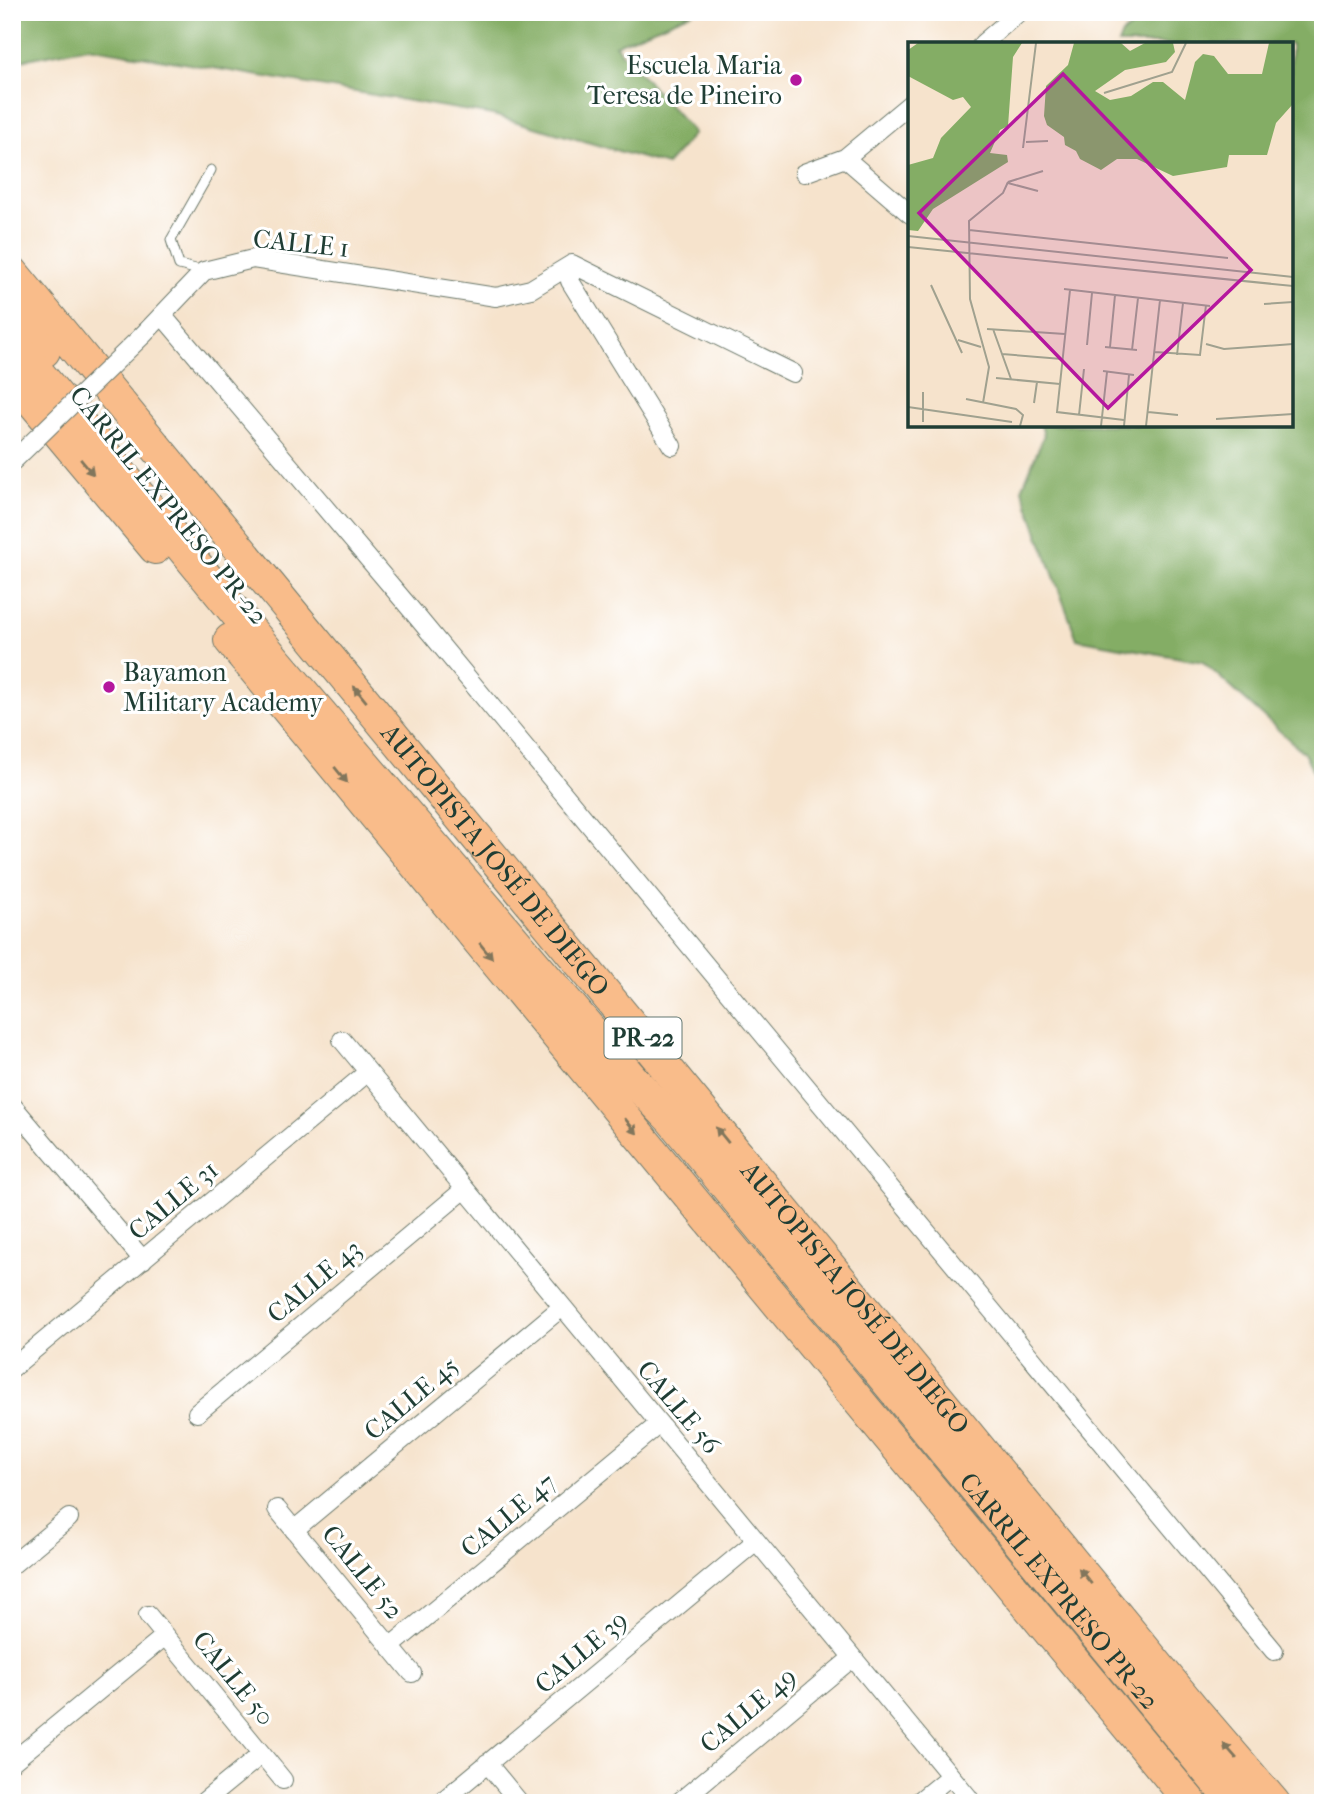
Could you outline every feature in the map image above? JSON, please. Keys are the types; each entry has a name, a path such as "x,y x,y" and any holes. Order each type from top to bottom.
{"highway":[{"name":"AUTOPISTA JOSÉ DE DIEGO","path":"12,272 1196,1712 1274,1803"},
{"name":"CARRIL EXPRESO PR-22","path":"12,313 358,737 642,1073 671,1119"},
{"name":"CARRIL EXPRESO PR-22","path":"12,341 259,641 635,1082 671,1119 1234,1803"},
{"name":"PR-22","path":"12,377 1107,1705 1191,1803"}],"street":[{"path":"984,42 1019,12"},
{"path":"804,173 845,158 908,106"},
{"path":"845,158 908,212"},
{"name":"CALLE 1","path":"204,271 253,259 496,297 531,289 572,264"},
{"path":"672,446 570,281 572,264 793,373"},
{"path":"12,463 143,335 204,271"},
{"path":"162,315 422,623 1274,1651"},
{"name":"CALLE 56","path":"342,1040 969,1798"},
{"name":"CALLE 31","path":"12,1368 368,1072"},
{"path":"12,1105 143,1260"},
{"name":"CALLE 43","path":"197,1413 465,1189"},
{"name":"CALLE 45","path":"294,1530 562,1307"},
{"name":"CALLE 47","path":"390,1647 659,1424"},
{"name":"CALLE 52","path":"277,1508 412,1673"},
{"path":"12,1565 69,1518"},
{"name":"CALLE 39","path":"440,1803 756,1541"},
{"name":"CALLE 50","path":"148,1615 283,1780"},
{"path":"12,1762 165,1636"},
{"name":"CALLE 49","path":"678,1803 852,1658"},
{"path":"202,1803 262,1754"},
{"path":"487,1763 520,1803"},
{"path":"917,1803 950,1776"}],"lane":[{"path":"204,271 179,265 171,240 211,170"}],"green space":[{"path":"12,12 694,12 615,45 694,133 667,165 493,115 88,47 12,62"},
{"path":"1155,12 1323,12 1323,790 1304,753 1203,662 1077,639 1022,489 1044,435 1042,427 1293,427 1293,42 1119,42 1122,34"}],"place":[{"name":"Escuela Maria Teresa de Pineiro","path":"796,80"},
{"name":"Bayamon Military Academy","path":"109,687"}]}
